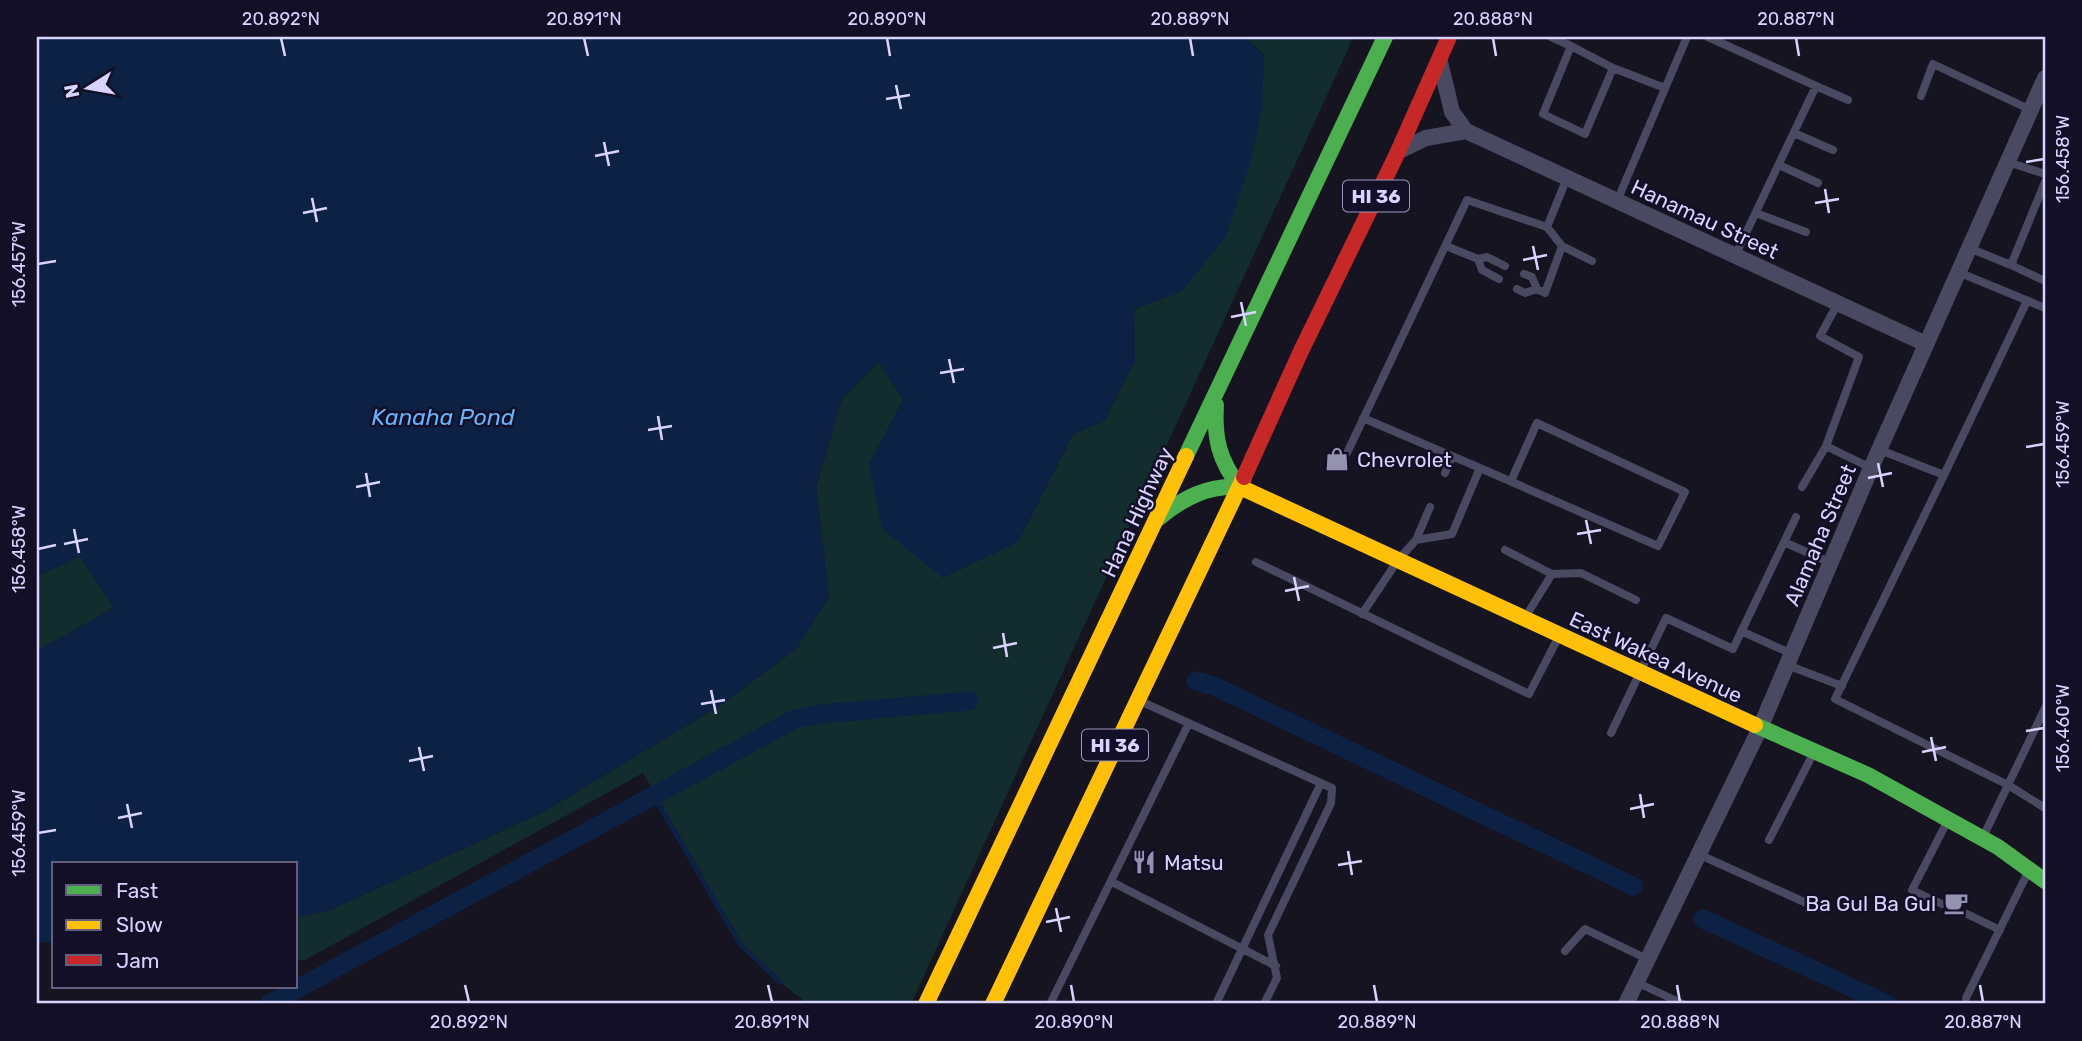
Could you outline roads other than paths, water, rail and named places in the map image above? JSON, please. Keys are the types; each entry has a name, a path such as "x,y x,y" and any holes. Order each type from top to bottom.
{"main road":[{"path":"1374,61 1378,37"},
{"name":"Hana Highway","path":"926,1004 1385,37"},
{"name":"HI 36","path":"993,1004 1240,487 1449,37"},
{"name":"HI 36","path":"1220,387 1215,419 1217,449 1223,467 1240,487"},
{"name":"HI 36","path":"1156,521 1177,504 1202,492 1229,486 1240,487"},
{"name":"East Wakea Avenue","path":"1240,487 1760,728 1868,775 1982,838 2045,881"}],"street":[{"path":"1398,151 1426,138 1466,131 1451,112 1439,60"},
{"name":"Alamaha Street","path":"1626,1004 1760,728 1871,468 2038,101 2045,78"},
{"name":"Hanamau Street","path":"1466,131 1926,344"}],"lane":[{"path":"1551,37 1613,68 1665,88"},
{"path":"1617,201 1687,37"},
{"path":"1708,37 1848,100"},
{"path":"1571,46 1543,114 1585,134 1613,68"},
{"path":"1920,96 1933,64 2038,101"},
{"path":"1735,256 1816,86"},
{"path":"1794,133 1833,150"},
{"path":"2008,162 2045,174"},
{"path":"1779,165 1818,183"},
{"path":"1547,227 1567,178"},
{"path":"2011,265 2045,182"},
{"path":"1347,453 1467,200 1547,227 1562,246 1592,261"},
{"path":"1756,213 1806,232"},
{"path":"1446,246 1478,259 1487,257 1505,266"},
{"path":"1524,274 1532,277 1537,289 1545,293 1562,246"},
{"path":"1969,248 2045,281"},
{"path":"1478,259 1482,270 1499,279"},
{"path":"1958,272 2045,308"},
{"path":"1517,289 1525,293 1537,289"},
{"path":"2027,300 1835,699 2008,785 2045,808"},
{"path":"1802,487 1826,446 1859,357 1820,336 1838,303"},
{"path":"1363,418 1658,546 1685,492 1537,423 1511,481"},
{"path":"1826,446 1871,468"},
{"path":"1880,450 1944,475"},
{"path":"1445,473 1452,456"},
{"path":"1416,540 1452,534 1480,468"},
{"path":"1362,614 1398,560 1416,540 1430,506"},
{"path":"1611,733 1666,618 1732,649 1796,517"},
{"path":"1784,542 1831,563"},
{"path":"1505,551 1552,574 1581,573 1636,600"},
{"path":"1256,562 1529,694 1559,635"},
{"path":"1524,619 1552,574"},
{"path":"1741,631 1789,660 1842,686"},
{"path":"1137,699 1332,788 1331,803 1268,935 1278,978 1264,1004"},
{"path":"1982,838 2045,708"},
{"path":"1050,1004 1189,723"},
{"path":"1769,840 1815,752"},
{"path":"1216,1004 1321,783"},
{"path":"1942,904 1912,890 1948,819"},
{"path":"1698,854 1804,902"},
{"path":"1966,998 2030,870"},
{"path":"1112,882 1276,966"},
{"path":"1968,914 2000,930"},
{"path":"1565,951 1585,929 1647,959"},
{"path":"1636,982 1682,1004"}],"water":[{"name":"Kanaha Pond","path":"37,37 1245,37 1264,55 1262,107 1251,161 1226,236 1182,291 1134,309 1135,361 1104,421 1073,434 1018,542 943,578 882,529 869,464 903,400 879,362 842,399 816,486 829,597 796,649 722,704 545,811 328,911 298,917 298,862 52,862 52,943 37,942 37,651 114,608 80,557 37,576"}],"waterway":[{"path":"1196,681 1214,686 1633,886"},
{"path":"269,1004 795,719 821,714 969,701"},
{"path":"654,796 740,944 780,982"},
{"path":"1703,919 1887,1004"}],"place":[{"name":"Chevrolet","path":"1337,459"},
{"name":"Matsu","path":"1144,862"},
{"name":"Ba Gul Ba Gul","path":"1956,903"}]}
